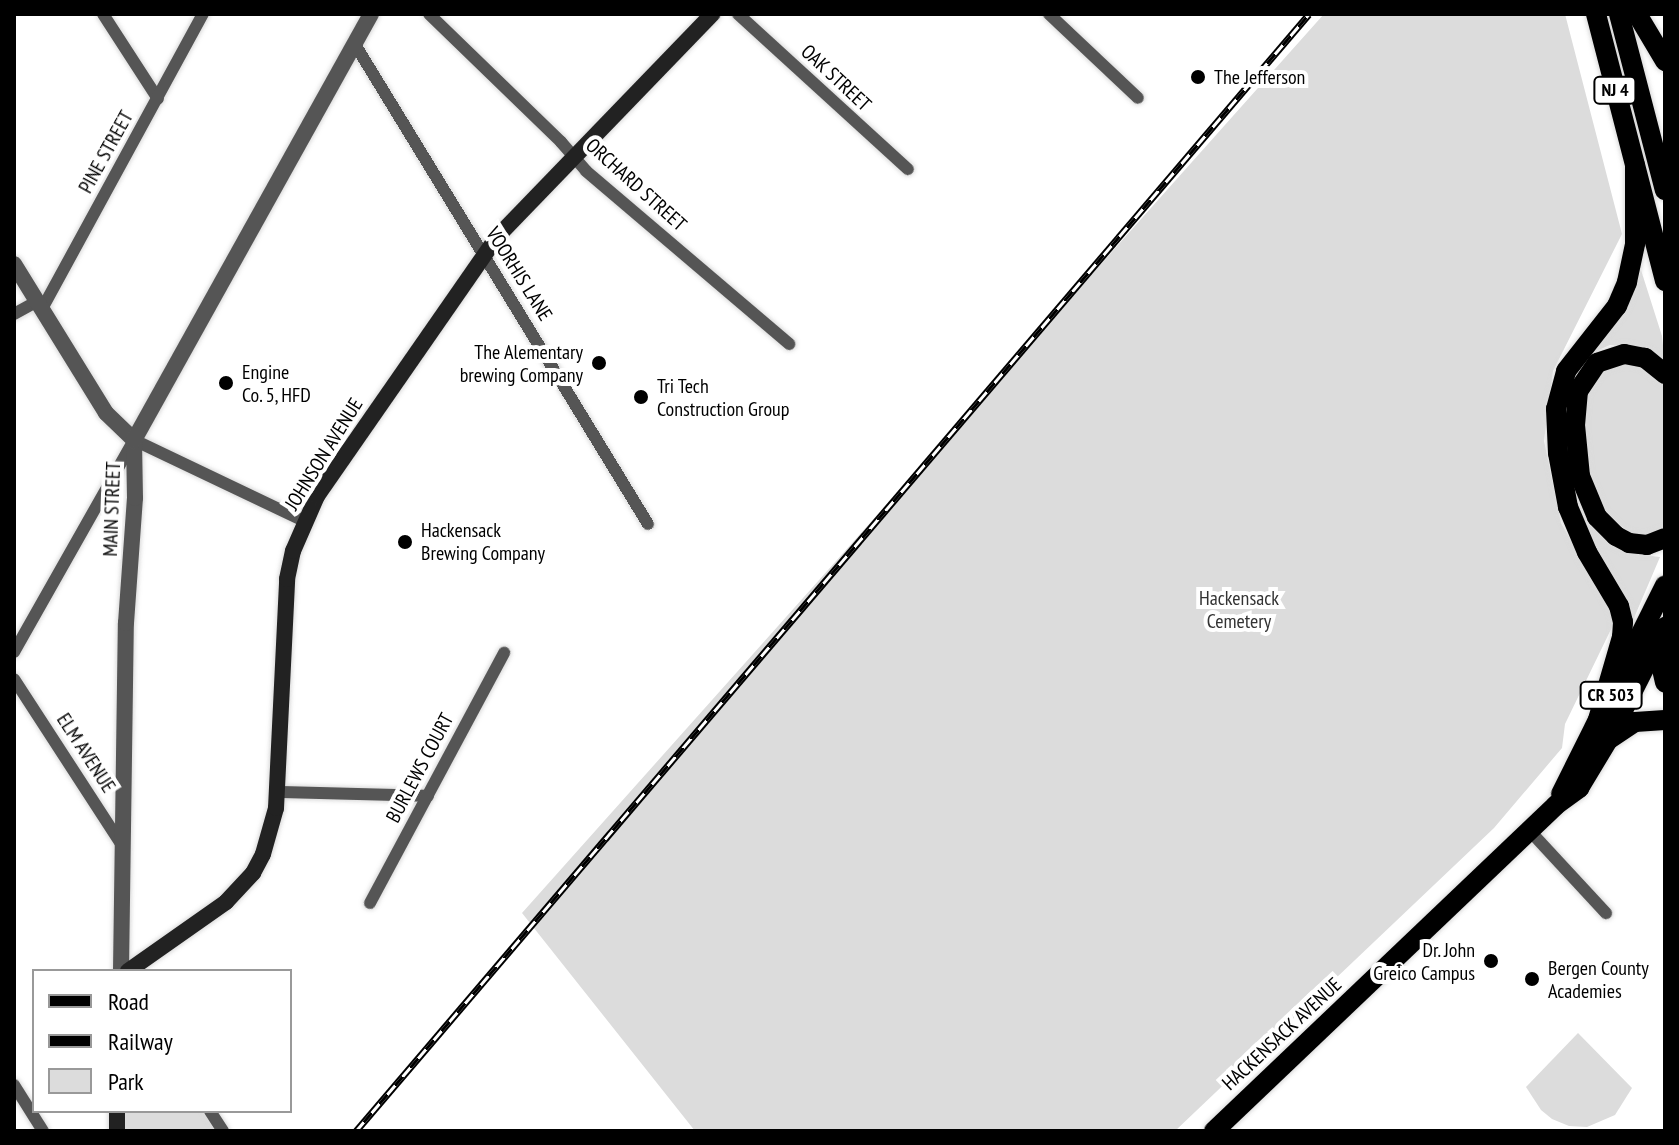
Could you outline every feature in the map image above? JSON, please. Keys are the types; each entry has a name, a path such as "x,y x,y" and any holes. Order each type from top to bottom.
{"main road":[{"name":"JOHNSON AVENUE","path":"131,969 240,889 263,854 271,833 278,792 283,607 293,551 304,521 332,472 483,254 712,14"},
{"name":"NJ 4","path":"1596,14 1665,281"},
{"name":"NJ 4","path":"1619,14 1665,190"},
{"path":"1637,14 1647,36 1665,61"},
{"path":"1635,165 1635,243 1627,282 1617,306 1566,371 1556,409 1558,453 1568,507 1587,552 1619,606 1623,622 1603,732 1635,722 1665,720"},
{"path":"1665,374 1656,365 1635,355 1615,356 1597,363 1581,383 1575,425 1580,476 1597,517 1616,536 1629,543 1647,545 1665,538"},
{"name":"HACKENSACK AVENUE","path":"1603,732 1665,585"},
{"name":"HACKENSACK AVENUE","path":"1214,1131 1556,805 1665,627"},
{"path":"1665,651 1661,665 1665,683"}],"street":[{"path":"103,14 158,99"},
{"name":"PINE STREET","path":"39,305 158,99 203,14"},
{"name":"MAIN STREET","path":"121,969 126,623 135,498 134,440 356,46 371,14"},
{"name":"ORCHARD STREET","path":"429,14 574,157 789,344"},
{"name":"OAK STREET","path":"738,14 908,169"},
{"path":"1049,14 1138,98"},
{"name":"VOORHIS LANE","path":"356,46 648,524"},
{"path":"14,264 106,413 134,440 304,521"},
{"path":"14,314 39,305"},
{"path":"14,652 134,440"},
{"name":"BURLEWS COURT","path":"370,903 504,653"},
{"name":"ELM AVENUE","path":"14,679 125,850"},
{"path":"278,792 428,796"},
{"path":"1530,831 1606,913"},
{"path":"14,1085 43,1131"},
{"path":"211,1113 223,1131"}],"green space":[{"name":"Hackensack Cemetery","path":"1324,14 1565,14 1622,234 1553,371 1544,441 1561,523 1616,619 1565,724 1562,748 1494,828 1175,1131 695,1131 522,913"},
{"path":"1641,270 1662,336 1665,364 1638,346 1610,345 1589,354 1635,288"},
{"path":"1620,363 1642,365 1665,383 1665,531 1651,536 1631,534 1608,516 1592,486 1586,457 1584,428 1588,391 1605,369"},
{"path":"1591,524 1608,542 1628,553 1660,557 1631,625 1626,599 1584,526"},
{"path":"1578,1033 1632,1088 1615,1115 1587,1127 1569,1126 1552,1119 1541,1110 1526,1087"},
{"path":"117,1113 211,1113 223,1131 117,1131"}],"railway":[{"path":"356,1131 1309,14"}],"place":[{"name":"The Jefferson","path":"1198,77"},
{"name":"The Alementary brewing Company","path":"599,363"},
{"name":"Engine Co. 5, HFD","path":"226,383"},
{"name":"Tri Tech Construction Group","path":"641,397"},
{"name":"Hackensack Brewing Company","path":"405,542"},
{"name":"Dr. John Greico Campus","path":"1491,961"},
{"name":"Bergen County Academies","path":"1532,979"}]}
